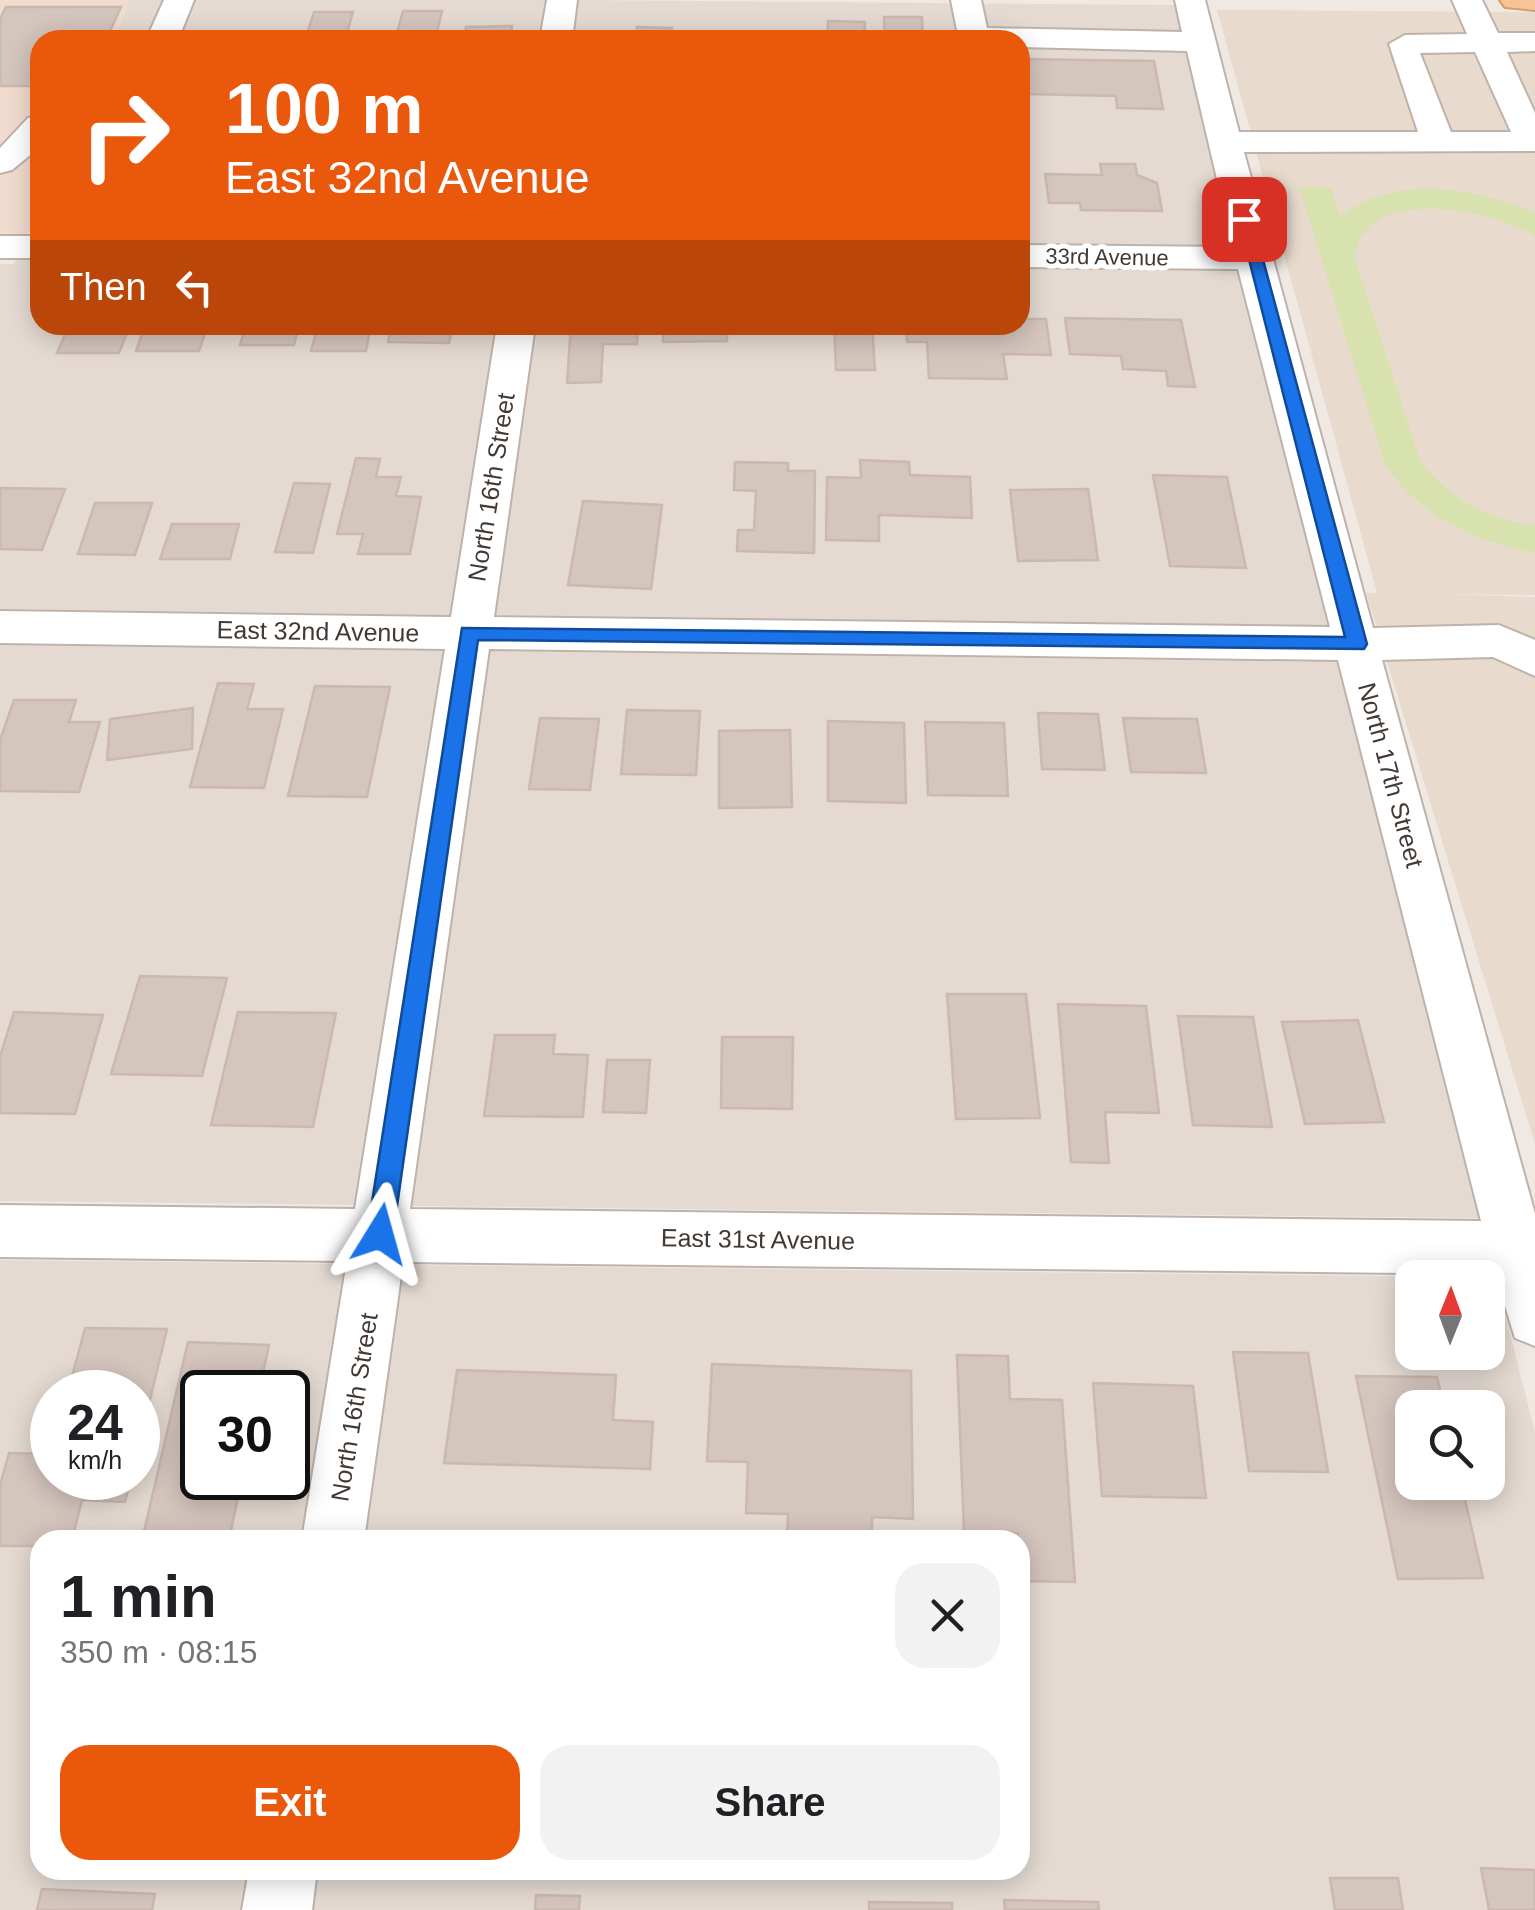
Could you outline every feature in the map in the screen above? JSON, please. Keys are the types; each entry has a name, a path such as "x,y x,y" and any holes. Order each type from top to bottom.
{"main road":[{"path":"1516,0 1535,0"}],"street":[{"path":"166,30 180,0"},
{"path":"558,30 562,0"},
{"path":"966,0 972,30"},
{"path":"1225,142 1532,142 1467,0"},
{"path":"1030,33 1195,21"},
{"name":"North 17th Street","path":"1195,21 1254,258 1535,1318"},
{"path":"1438,142 1404,44 1535,42"},
{"path":"0,163 30,138"},
{"path":"0,247 30,247"},
{"name":"33rd Avenue","path":"1030,256 1254,258"},
{"name":"North 16th Street","path":"336,1530 514,335"},
{"name":"East 32nd Avenue","path":"0,627 1357,644 1499,641 1535,660"},
{"name":"East 31st Avenue","path":"0,1230 1517,1248"},
{"path":"277,1910 282,1880"}],"shaded area":[{"path":"0,0 130,0 116,30 30,30 30,228 27,235 0,235"},
{"path":"130,0 546,0 542,30 117,30"},
{"path":"577,0 1176,5 1233,246 1030,244 1030,30 573,30"},
{"path":"1217,10 1535,12 1535,595 1444,594 1535,597 1535,1144 1366,593 1377,593"},
{"path":"17,259 30,259 30,335 495,335 450,615 0,609 0,264 14,264"},
{"path":"1030,268 1239,270 1330,626 493,615 534,335 1030,335"},
{"path":"0,645 444,651 357,1205 0,1201"},
{"path":"488,651 1339,662 1481,1218 412,1206"},
{"path":"0,1260 347,1264 310,1496 310,1370 180,1370 180,1500 309,1500 305,1530 30,1530 30,1880 248,1880 243,1910 0,1910"},
{"path":"403,1265 1395,1276 1395,1370 1505,1370 1505,1314 1535,1432 1535,1910 312,1910 316,1880 1030,1880 1030,1530 365,1530"}],"green space":[{"path":"1299,187 1330,187 1340,216 1386,194 1436,189 1487,197 1535,212 1535,236 1515,226 1461,212 1404,211 1380,219 1363,235 1355,259 1420,460 1443,486 1470,505 1535,526 1535,553 1491,542 1450,524 1414,498 1385,464"}],"building":[{"path":"6,7 121,7 111,30 30,30 30,86 0,86 0,19"},
{"path":"403,11 442,11 437,30 398,30"},
{"path":"314,12 353,12 348,30 308,30"},
{"path":"884,17 922,17 923,30 885,30"},
{"path":"828,21 865,22 865,30 828,30"},
{"path":"512,26 511,30 466,30"},
{"path":"637,27 672,28 672,30 637,30"},
{"path":"1030,59 1154,61 1163,109 1117,108 1116,96 1030,94"},
{"path":"1100,164 1135,164 1137,175 1157,183 1162,211 1081,210 1080,203 1049,203 1045,174 1102,175"},
{"path":"1065,318 1181,320 1195,387 1168,386 1166,371 1123,369 1121,356 1070,354"},
{"path":"1030,319 1046,319 1051,355 1003,354 1007,379 929,378 927,342 907,342 907,335 1030,335"},
{"path":"65,335 126,335 119,353 57,353"},
{"path":"142,335 205,335 199,351 136,351"},
{"path":"243,335 296,335 294,345 240,345"},
{"path":"315,335 369,335 366,351 311,351"},
{"path":"390,335 451,335 449,343 388,342"},
{"path":"570,335 637,335 637,344 603,344 601,382 567,383"},
{"path":"663,335 727,335 727,341 663,342"},
{"path":"834,335 873,335 875,370 836,370"},
{"path":"356,458 380,459 376,477 401,477 396,496 421,497 410,554 358,554 363,534 337,534"},
{"path":"860,460 909,462 910,475 970,477 972,518 879,515 879,541 826,540 827,477 861,478"},
{"path":"735,462 788,463 788,471 815,471 814,553 737,551 738,530 754,530 756,491 734,490"},
{"path":"1153,475 1227,477 1246,568 1170,566"},
{"path":"294,483 330,484 313,553 275,552"},
{"path":"0,488 65,489 42,550 0,549"},
{"path":"1088,489 1098,560 1018,561 1010,490"},
{"path":"583,501 662,505 651,589 568,585"},
{"path":"95,503 152,503 135,555 78,554"},
{"path":"172,524 239,524 230,559 160,559"},
{"path":"218,683 254,684 247,709 283,709 264,788 190,787"},
{"path":"315,686 390,687 367,797 288,796"},
{"path":"14,700 76,700 69,722 100,722 79,792 0,791 0,740"},
{"path":"193,708 192,749 107,760 110,719"},
{"path":"627,710 700,711 696,775 621,774"},
{"path":"1038,713 1098,714 1105,770 1042,769"},
{"path":"540,718 599,719 590,790 529,789"},
{"path":"1123,718 1197,719 1206,773 1131,772"},
{"path":"828,721 904,723 906,803 828,801"},
{"path":"925,722 1004,723 1008,796 928,795"},
{"path":"790,730 792,807 719,808 719,731"},
{"path":"140,976 227,978 202,1076 111,1074"},
{"path":"947,994 1026,994 1040,1118 956,1119"},
{"path":"1058,1004 1146,1006 1159,1113 1105,1112 1109,1163 1071,1162"},
{"path":"14,1012 103,1015 75,1114 0,1113 0,1056"},
{"path":"238,1012 336,1013 313,1127 211,1125"},
{"path":"1178,1016 1253,1017 1272,1127 1193,1125"},
{"path":"1358,1020 1384,1122 1305,1124 1282,1022"},
{"path":"495,1035 555,1035 553,1054 588,1055 583,1117 484,1116"},
{"path":"722,1037 793,1037 792,1109 721,1108"},
{"path":"607,1060 650,1060 646,1113 603,1112"},
{"path":"85,1328 167,1329 157,1370 74,1370"},
{"path":"188,1342 269,1345 264,1370 181,1370"},
{"path":"1233,1352 1308,1353 1328,1472 1249,1471"},
{"path":"957,1355 1008,1356 1010,1399 1062,1400 1075,1582 1030,1581 1030,1530 964,1530"},
{"path":"712,1364 911,1371 913,1519 872,1517 872,1530 787,1530 788,1514 746,1513 748,1462 707,1461"},
{"path":"457,1370 616,1375 613,1420 653,1422 650,1469 444,1463"},
{"path":"180,1376 180,1500 237,1500 231,1530 144,1530 151,1500 160,1500 160,1463"},
{"path":"1356,1376 1437,1377 1440,1390 1395,1390 1395,1500 1465,1500 1483,1578 1398,1579"},
{"path":"1093,1383 1193,1386 1206,1498 1102,1496"},
{"path":"9,1453 30,1454 30,1500 82,1500 74,1530 30,1530 30,1546 0,1546 0,1485"},
{"path":"1481,1868 1535,1870 1535,1910 1489,1910"},
{"path":"1330,1878 1398,1878 1403,1910 1335,1910"},
{"path":"42,1889 155,1894 152,1910 37,1910"},
{"path":"536,1895 580,1896 579,1910 535,1910"},
{"path":"1004,1900 1098,1902 1099,1910 1005,1910"},
{"path":"869,1902 952,1903 952,1910 869,1910"}],"route":[{"path":"380,1234 469,633 1357,644 1244,219"}]}
